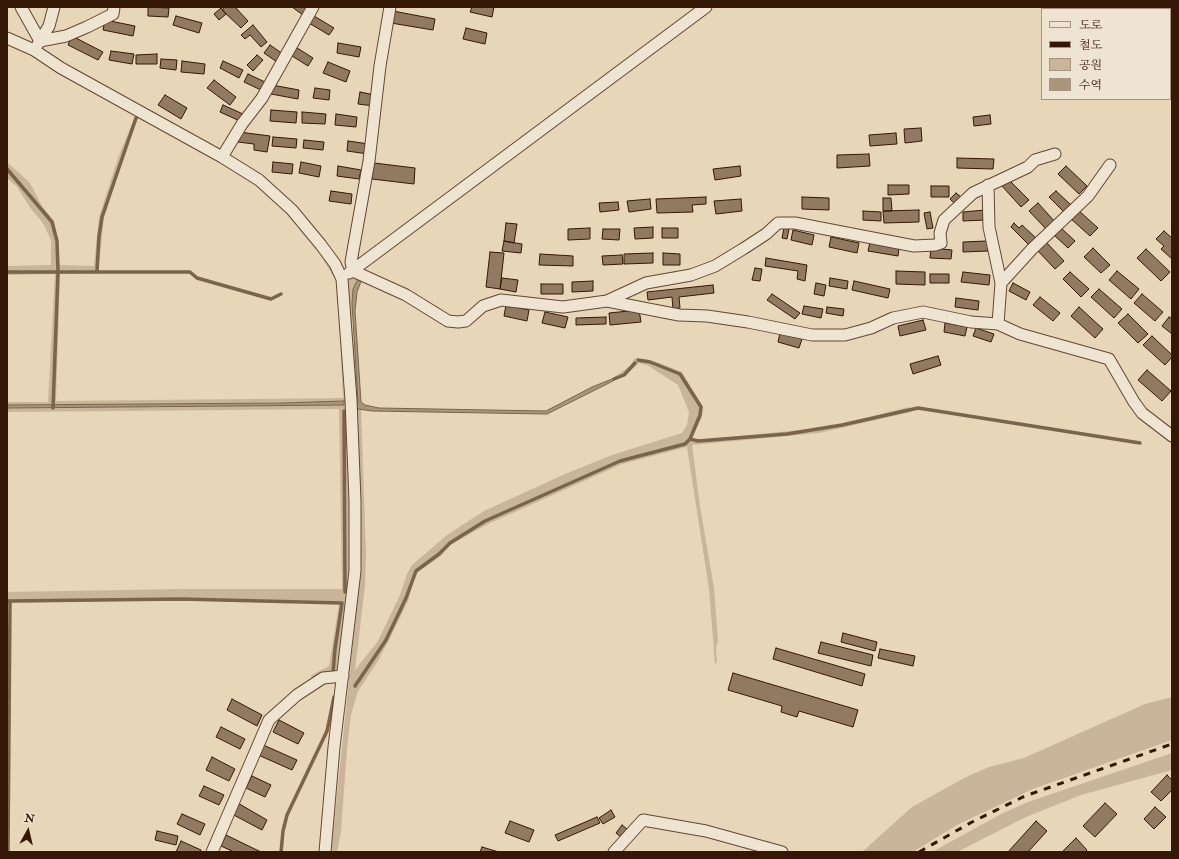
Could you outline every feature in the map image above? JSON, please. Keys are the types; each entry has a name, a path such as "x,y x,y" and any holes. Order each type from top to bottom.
{"street":[{"path":"21,7 37,45 61,68 222,157 259,180 292,210 335,264 342,279 351,400 355,563 325,852"},
{"path":"37,45 49,26 54,7"},
{"path":"7,38 37,45 66,36 87,27 113,14 114,7"},
{"path":"222,157 242,124 262,98 313,7"},
{"path":"353,271 351,262 369,161 380,66 390,7"},
{"path":"342,279 706,7"},
{"path":"353,271 406,295 448,321 466,321 483,306 501,300 563,308 607,301 646,283 691,275 715,266 760,238 778,223 795,223 914,246 935,245 941,243 940,233 944,220 973,193 1028,167 1036,160 1055,154"},
{"path":"1001,283 1032,249 1088,196 1110,165"},
{"path":"988,185 989,227 1001,283 998,324"},
{"path":"607,301 679,315 707,316 748,322 812,335 845,334 871,328 893,318 923,312 971,322 998,324 1020,334 1110,359 1134,402 1142,413 1172,436"},
{"path":"212,852 269,720 297,695 323,678 343,676"},
{"path":"614,852 644,820 706,831 782,852"}],"green space":[{"path":"7,41 34,52 62,71 221,158 258,182 282,203 307,231 333,267 341,294 347,407 349,504 349,592 346,593 345,602 347,605 337,672 315,679 310,676 329,666 339,604 181,600 7,603 7,592 181,589 342,589 339,409 7,412 7,408 343,405 344,402 7,405 7,402 48,402 55,274 7,275 7,266 51,265 51,240 43,223 31,209 17,187 7,178 7,162 30,183 42,206 54,221 58,241 60,265 94,266 99,217 118,158 136,114 96,94 30,53 7,45","holes":["139,116 256,182 289,216 319,253 336,280 343,398 56,401 60,274 98,273 104,218 123,157"]},
{"path":"357,277 362,279 358,279 353,289 352,322 358,403 356,407 361,409 366,554 365,586 355,670 378,641 400,595 407,574 412,565 447,535 484,511 565,474 612,455 682,433 687,425 689,412 678,385 647,365 639,363 626,375 613,381 617,378 614,377 630,366 634,359 645,359 657,362 682,372 703,407 702,417 692,438 698,440 810,429 841,424 909,407 911,412 819,433 692,445 700,506 714,588 718,641 716,648 717,662 715,664 709,589 687,447 622,464 486,525 450,545 441,556 416,573 408,601 389,640 378,661 358,691 351,715 341,831 337,852 331,852 360,574 347,278"},
{"path":"1172,697 1172,740 1033,789 957,825 913,852 862,852 912,807 966,777 989,767 1024,758 1145,704"},
{"path":"1172,753 1172,770 1081,795 1026,817 957,852 932,852 1001,814 1028,802"}],"water":[{"path":"358,279 362,279 357,292 355,311 361,402 365,405 379,408 546,411 592,387 617,377 613,381 547,414 372,411 358,409 356,407 358,403 352,303 353,289"},
{"path":"344,401 344,405 7,408 7,405 282,403"}],"building":[{"path":"148,7 169,8 168,17 148,16"},
{"path":"225,7 235,7 248,21 241,28 222,10"},
{"path":"292,7 306,7 307,8 303,15"},
{"path":"472,7 494,7 492,17 470,12"},
{"path":"1088,7 1110,8 1088,8"},
{"path":"1172,7 1172,14 1171,8 1150,8"},
{"path":"221,8 226,14 219,20 214,14"},
{"path":"393,11 435,19 433,30 391,23"},
{"path":"176,16 202,23 199,33 173,25"},
{"path":"314,16 334,28 329,35 309,23"},
{"path":"105,20 135,26 133,36 103,30"},
{"path":"253,25 267,42 261,47 250,35 245,39 241,35"},
{"path":"466,28 487,33 485,44 463,39"},
{"path":"72,36 103,52 98,60 68,45"},
{"path":"338,43 361,47 359,57 337,53"},
{"path":"270,45 283,54 277,62 264,53"},
{"path":"294,46 313,58 308,66 289,54"},
{"path":"111,51 134,54 132,64 109,60"},
{"path":"157,54 157,64 136,64 136,55"},
{"path":"257,55 263,60 253,71 247,65"},
{"path":"161,59 177,60 176,70 160,68"},
{"path":"182,61 205,64 204,74 181,72"},
{"path":"223,61 243,70 239,78 220,68"},
{"path":"328,62 350,71 346,82 323,73"},
{"path":"248,74 265,82 261,90 244,82"},
{"path":"214,80 236,97 230,105 207,88"},
{"path":"272,85 299,90 298,99 271,94"},
{"path":"315,88 330,90 329,100 313,98"},
{"path":"360,92 375,95 374,106 358,104"},
{"path":"165,95 187,108 181,119 158,105"},
{"path":"223,105 243,114 240,121 220,112"},
{"path":"271,110 297,112 296,123 270,121"},
{"path":"302,112 326,114 325,124 302,123"},
{"path":"336,114 357,117 356,127 335,125"},
{"path":"990,115 991,124 974,126 973,117"},
{"path":"921,128 922,141 905,143 904,129"},
{"path":"239,132 270,136 267,152 254,150 254,144 238,142"},
{"path":"896,133 897,144 870,146 869,135"},
{"path":"273,137 297,139 296,148 272,146"},
{"path":"304,140 324,142 323,150 303,148"},
{"path":"348,141 369,144 368,154 347,151"},
{"path":"869,154 870,166 837,168 837,155"},
{"path":"957,158 994,159 993,169 957,168"},
{"path":"273,162 293,164 292,174 272,172"},
{"path":"301,162 321,166 319,177 299,173"},
{"path":"374,163 415,168 414,184 372,179"},
{"path":"338,166 361,170 359,179 337,176"},
{"path":"740,166 741,176 715,180 713,169"},
{"path":"1066,166 1087,186 1079,194 1058,174"},
{"path":"1009,180 1029,200 1021,207 1002,186"},
{"path":"888,185 909,185 909,194 888,195"},
{"path":"931,186 949,186 949,197 931,197"},
{"path":"331,191 352,194 351,204 329,201"},
{"path":"1056,191 1071,205 1064,212 1049,197"},
{"path":"956,193 961,197 955,204 950,199"},
{"path":"706,197 706,204 692,205 693,212 657,213 656,199"},
{"path":"802,197 829,198 829,210 802,209"},
{"path":"883,198 891,198 892,211 883,211"},
{"path":"650,199 651,209 629,212 627,201"},
{"path":"741,199 742,211 716,214 714,201"},
{"path":"618,202 619,210 600,212 599,203"},
{"path":"1038,203 1056,223 1048,231 1029,211"},
{"path":"919,210 919,222 884,223 883,211"},
{"path":"985,210 986,220 963,221 963,212"},
{"path":"1078,210 1098,228 1090,236 1070,218"},
{"path":"863,211 881,212 881,221 863,220"},
{"path":"930,212 933,228 927,229 924,213"},
{"path":"506,223 517,224 514,243 504,241"},
{"path":"1014,223 1019,228 1022,225 1037,239 1030,246 1011,227"},
{"path":"653,227 653,238 635,239 634,228"},
{"path":"590,228 590,239 568,240 568,229"},
{"path":"662,228 678,228 678,238 662,238"},
{"path":"784,228 789,229 787,239 782,238"},
{"path":"1061,228 1075,241 1068,248 1054,235"},
{"path":"603,229 620,229 619,240 602,239"},
{"path":"793,230 814,235 812,245 791,240"},
{"path":"1164,231 1172,238 1172,259 1161,249 1164,246 1156,239"},
{"path":"831,237 859,243 857,253 829,247"},
{"path":"504,241 522,244 521,253 502,251"},
{"path":"987,241 988,251 963,252 963,242"},
{"path":"870,242 899,248 898,256 868,251"},
{"path":"1046,242 1064,261 1055,269 1037,250"},
{"path":"931,248 952,250 951,259 930,258"},
{"path":"1093,248 1110,265 1101,273 1084,257"},
{"path":"1146,249 1170,272 1161,281 1137,258"},
{"path":"490,252 504,253 500,289 486,287"},
{"path":"653,253 653,263 624,264 624,254"},
{"path":"663,253 680,254 680,265 663,265"},
{"path":"540,254 573,256 573,266 539,265"},
{"path":"622,255 623,264 603,265 602,256"},
{"path":"766,258 807,265 805,281 797,279 798,271 765,266"},
{"path":"755,268 762,269 760,281 752,280"},
{"path":"896,271 925,272 925,285 896,284"},
{"path":"1117,271 1139,289 1131,299 1109,280"},
{"path":"963,272 990,275 989,285 961,282"},
{"path":"1070,272 1089,289 1081,297 1063,279"},
{"path":"930,274 949,274 949,283 930,283"},
{"path":"502,278 518,280 516,292 500,289"},
{"path":"830,278 848,281 847,289 829,286"},
{"path":"593,281 593,291 572,292 572,282"},
{"path":"854,281 890,289 888,298 852,290"},
{"path":"816,283 826,285 824,296 814,294"},
{"path":"1013,283 1030,292 1026,300 1009,291"},
{"path":"541,284 563,284 563,294 541,294"},
{"path":"713,285 714,293 679,297 680,308 673,309 672,297 648,300 647,292"},
{"path":"1099,289 1122,309 1114,318 1091,297"},
{"path":"772,294 800,313 795,319 767,300"},
{"path":"1142,294 1163,312 1155,321 1134,303"},
{"path":"1040,297 1060,313 1053,321 1033,305"},
{"path":"956,298 979,301 978,310 955,307"},
{"path":"506,305 529,310 527,321 504,316"},
{"path":"804,306 823,309 821,318 802,314"},
{"path":"827,307 844,309 843,316 826,313"},
{"path":"1079,307 1103,329 1095,338 1071,316"},
{"path":"639,310 641,322 610,325 609,313"},
{"path":"545,312 568,317 565,328 542,323"},
{"path":"1128,314 1148,334 1138,343 1118,323"},
{"path":"606,317 606,324 576,325 576,318"},
{"path":"1169,317 1172,319 1172,334 1162,326"},
{"path":"923,320 926,330 900,336 898,326"},
{"path":"945,323 967,327 965,336 944,332"},
{"path":"976,328 994,334 991,342 973,336"},
{"path":"780,333 802,339 799,348 778,342"},
{"path":"1152,336 1172,355 1165,365 1143,345"},
{"path":"938,356 941,365 913,374 910,364"},
{"path":"1147,370 1171,391 1162,401 1138,380"},
{"path":"843,633 877,642 875,651 841,642"},
{"path":"821,642 873,655 871,666 818,653"},
{"path":"776,648 865,674 862,686 773,659"},
{"path":"880,649 915,656 913,666 878,658"},
{"path":"733,673 858,710 853,727 799,711 797,717 781,712 782,706 728,690"},
{"path":"232,699 262,715 257,726 227,710"},
{"path":"279,720 304,733 298,744 273,732"},
{"path":"221,727 245,739 240,749 216,737"},
{"path":"261,744 297,760 292,770 256,754"},
{"path":"212,757 235,769 229,781 206,770"},
{"path":"1167,775 1172,780 1172,790 1161,801 1151,792"},
{"path":"252,776 271,785 265,797 246,788"},
{"path":"204,786 224,795 219,805 199,796"},
{"path":"236,802 267,820 262,830 230,813"},
{"path":"1105,803 1117,814 1095,837 1083,826"},
{"path":"1155,807 1166,817 1154,829 1144,819"},
{"path":"611,810 615,817 603,824 599,818"},
{"path":"182,814 205,824 200,835 177,824"},
{"path":"597,817 600,823 558,841 555,835"},
{"path":"510,821 534,830 529,842 505,833"},
{"path":"1036,821 1047,831 1028,852 1008,852"},
{"path":"622,825 627,829 621,837 616,833"},
{"path":"157,831 178,836 176,845 155,840"},
{"path":"226,835 261,852 234,852 221,846"},
{"path":"1076,838 1087,850 1085,852 1062,852"},
{"path":"181,841 201,850 201,852 176,852"},
{"path":"482,847 499,852 480,852"}],"waterway":[{"path":"97,271 99,236 102,217 136,118"},
{"path":"7,169 52,222 57,241 58,272 53,408"},
{"path":"7,272 190,272 197,278 271,299 281,294"},
{"path":"638,360 650,362 680,374 701,407 700,415 690,439"},
{"path":"614,379 624,375 635,363"},
{"path":"355,686 386,640 406,598 416,571 439,554 450,543 485,521 620,461 685,444 690,439 698,441 787,434 842,425 918,408 1140,443"},
{"path":"344,411 345,592"},
{"path":"7,601 181,599 342,603 333,673"},
{"path":"8,852 10,601"},
{"path":"281,852 283,831 287,815 327,731 334,697"}],"railway":[{"path":"919,852 972,822 1025,796 1172,744"}]}
